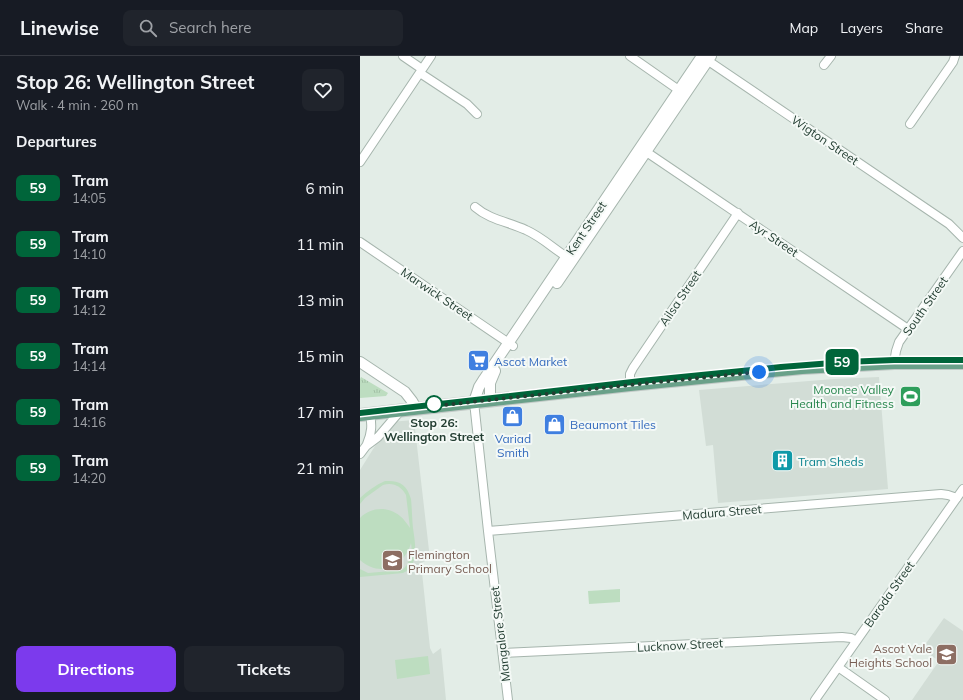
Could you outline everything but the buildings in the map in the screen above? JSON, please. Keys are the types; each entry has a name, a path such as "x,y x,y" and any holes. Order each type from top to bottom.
{"main road":[{"path":"365,414 802,368 894,363 963,363"}],"street":[{"path":"403,56 477,114"},
{"path":"360,162 431,56"},
{"path":"630,56 682,92"},
{"path":"824,65 831,56"},
{"name":"Kent Street","path":"474,402 480,385 511,344 706,57"},
{"name":"Wigton Street","path":"706,57 949,224 963,238"},
{"path":"910,124 955,58"},
{"name":"Ayr Street","path":"643,149 908,329"},
{"path":"475,207 488,216 532,233 569,259"},
{"name":"Ailsa Street","path":"630,385 630,374 633,368 738,214"},
{"name":"Wigton Street","path":"949,224 963,229"},
{"name":"Marwick Street","path":"360,242 511,344"},
{"name":"South Street","path":"894,363 897,347 908,329 963,251"},
{"name":"Kent Street","path":"490,400 490,384 492,378 511,344"},
{"path":"360,362 405,392 416,408"},
{"name":"Mangalore Street","path":"474,402 508,700"},
{"path":"366,446 378,437 401,410"},
{"path":"360,454 371,435 372,425 365,414"},
{"name":"Baroda Street","path":"815,700 963,489"},
{"name":"Madura Street","path":"488,531 941,494 957,498"},
{"name":"Lucknow Street","path":"502,653 842,637 856,641"},
{"path":"838,667 885,700"}],"shaded area":[{"path":"879,377 888,489 718,503 713,445 706,446 699,390 834,379"},
{"name":"Flemington Primary School","path":"414,420 430,559 421,563 430,648 433,654 441,648 446,700 360,700 360,470 390,422"},
{"name":"Ascot Vale Heights School","path":"944,618 963,631 963,700 912,700 939,661 922,649"}],"green space":[{"path":"361,377 388,393 386,396 360,398"},
{"path":"385,481 395,481 402,484 407,490 411,499 415,547 414,559 412,565 403,573 360,577 360,569 368,573 402,570 407,565 412,551 411,543 408,551 397,564 383,569 375,568 360,560 360,518 364,514 374,510 385,509 401,517 410,528 406,495 402,489 393,484 383,485 365,498 360,504 360,498 363,495 378,484"},
{"path":"620,589 620,602 589,604 588,591"},
{"path":"428,656 430,674 397,679 395,660"}],"tram line":[{"path":"360,413 630,382 781,367 894,360 963,360"},
{"name":"59","path":"360,413 641,381 781,367 894,360 963,360"}],"place":[{"name":"Ascot Market","path":"478,361"},
{"name":"Moonee Valley Health and Fitness","path":"910,396"},
{"name":"Stop 26: Wellington Street","path":"434,404"},
{"name":"Variad Smith","path":"513,417"},
{"name":"Beaumont Tiles","path":"555,424"},
{"name":"Tram Sheds","path":"783,461"},
{"name":"Flemington Primary School","path":"393,561"},
{"name":"Ascot Vale Heights School","path":"947,655"}],"route":[{"path":"434,404 434,406 759,372"}]}
